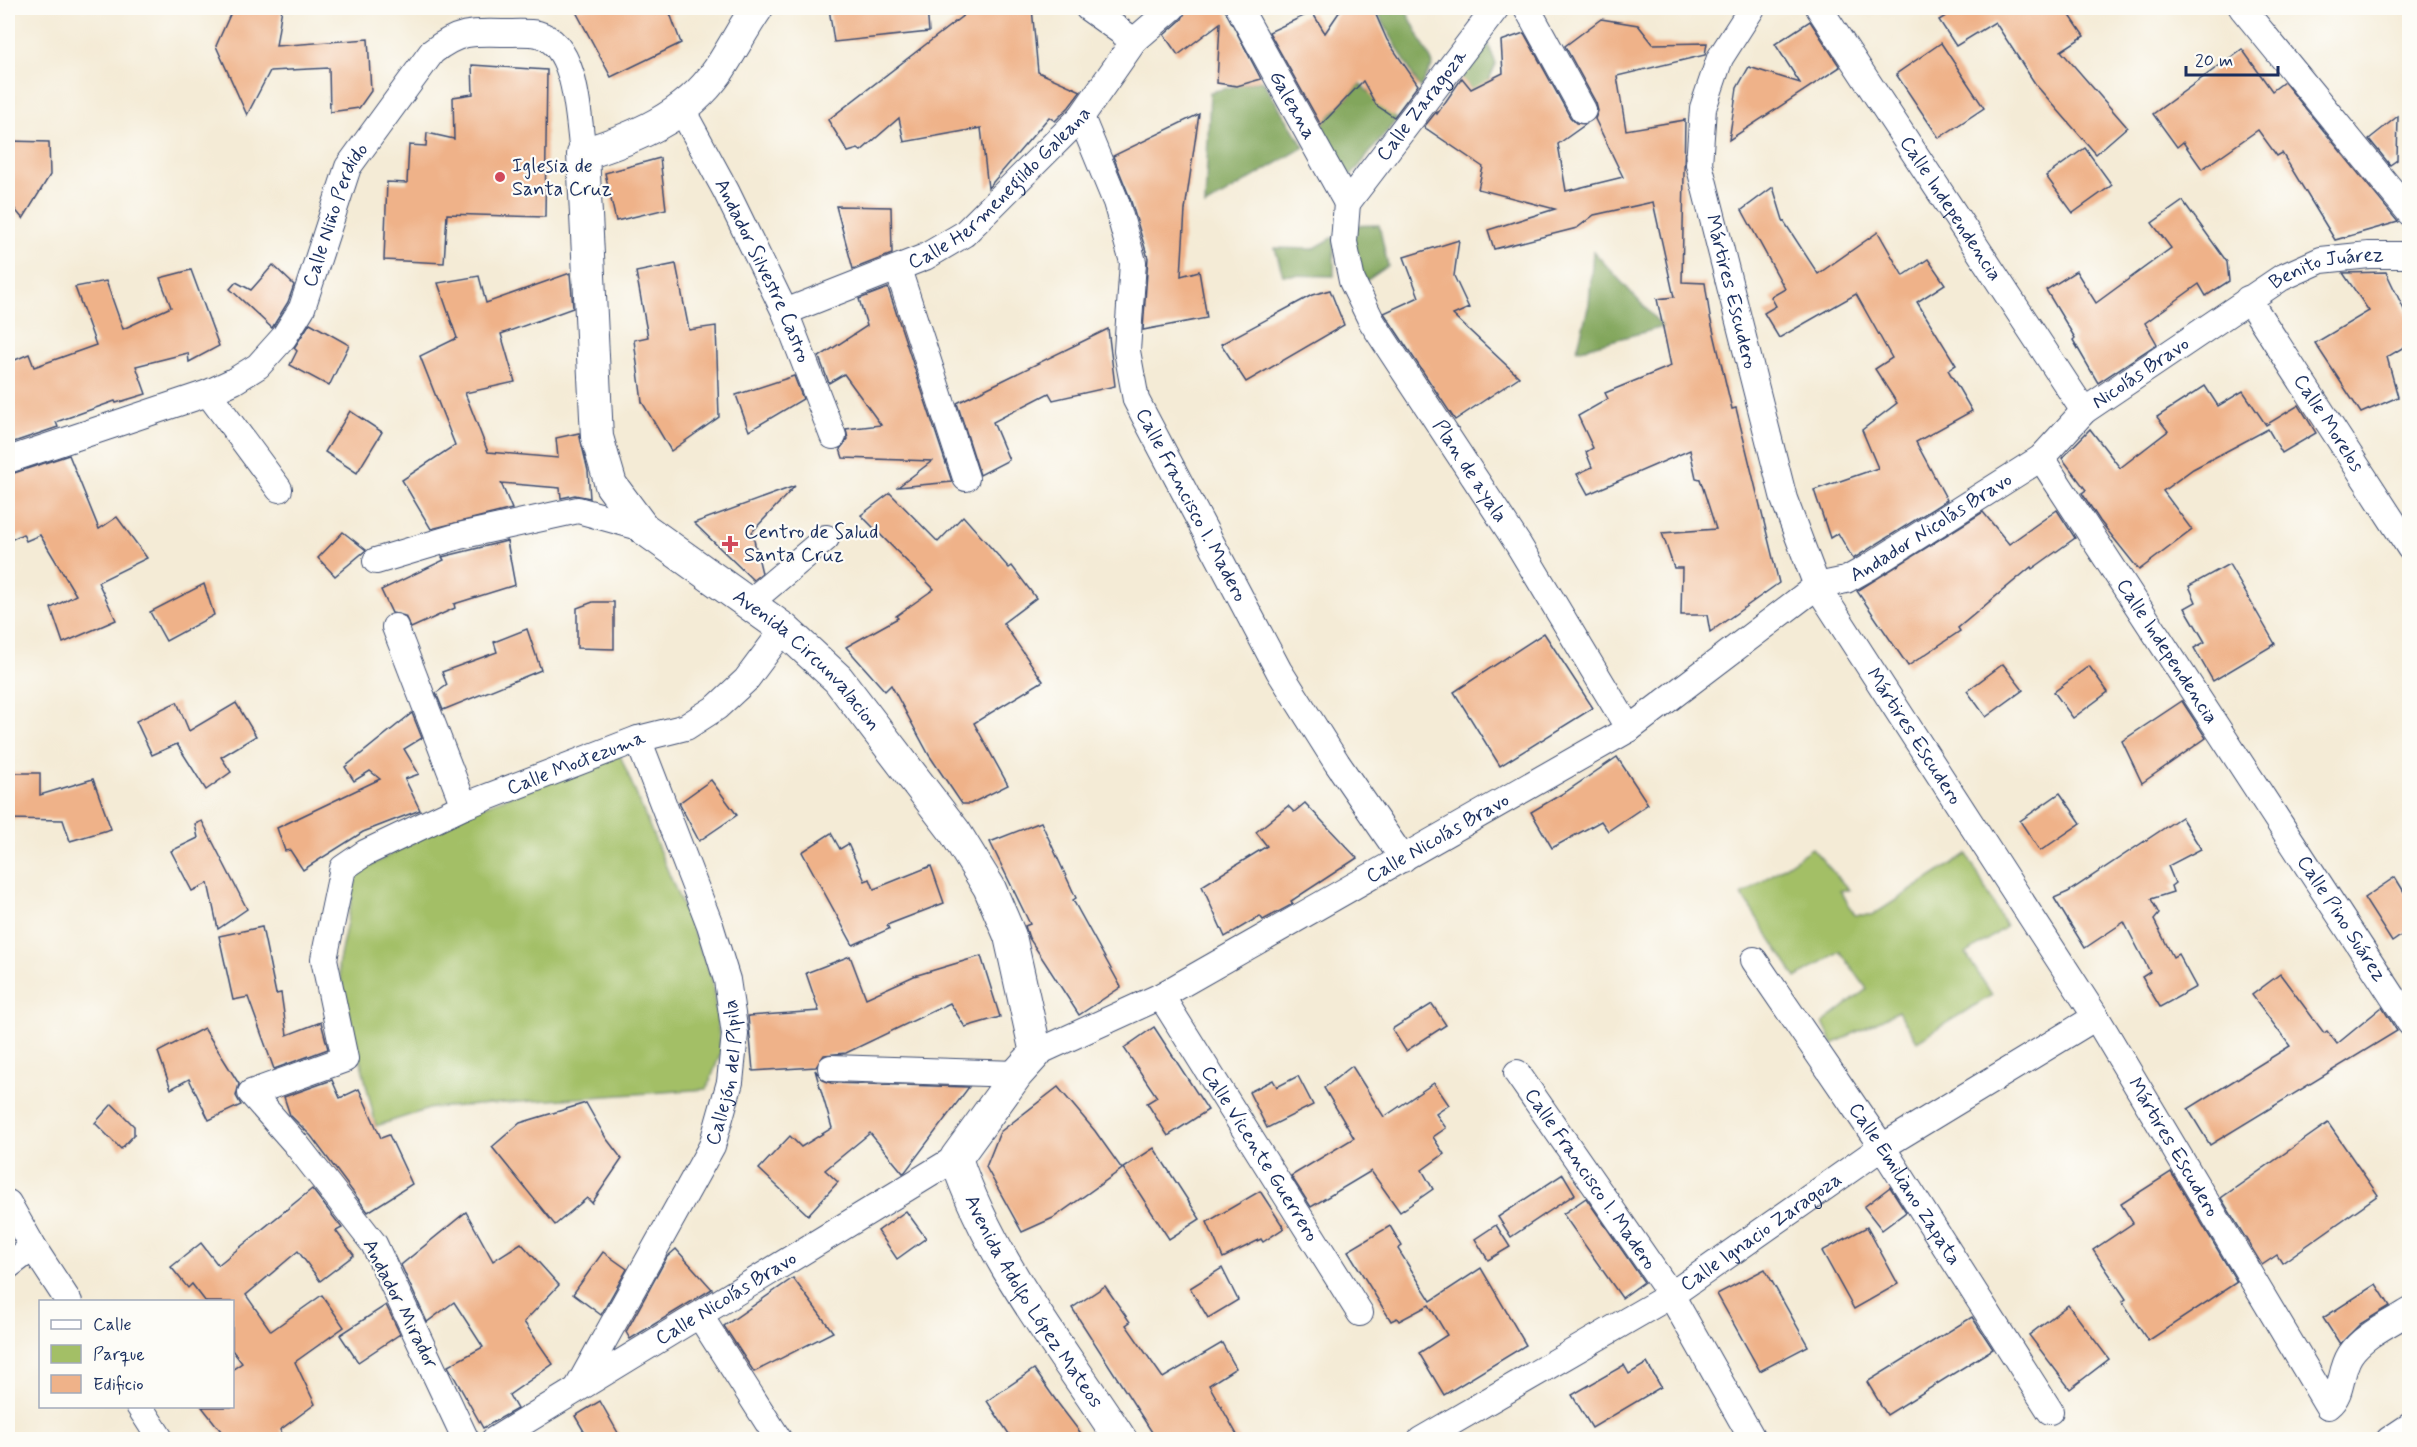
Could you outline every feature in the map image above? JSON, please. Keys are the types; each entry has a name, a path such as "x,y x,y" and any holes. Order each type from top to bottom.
{"street":[{"path":"583,154 645,131 682,110 717,72 757,8"},
{"path":"1088,8 1134,41"},
{"name":"Calle Hermenegildo Galeana","path":"785,312 926,257 964,234 1081,117 1134,41 1172,8"},
{"name":"Galeana","path":"1239,8 1347,203"},
{"name":"Calle Zaragoza","path":"1347,203 1496,8"},
{"path":"1527,8 1582,110"},
{"name":"Mártires Escudero","path":"1752,8 1720,58 1703,108 1700,164 1784,499 1817,586 2096,1017 2328,1406 2337,1396 2344,1365 2350,1354 2377,1332 2409,1311"},
{"name":"Calle Independencia","path":"1819,8 2084,411"},
{"path":"2242,8 2409,213"},
{"name":"Calle Niño Perdido","path":"8,459 208,393 258,366 284,337 302,308 348,167 432,52 449,39 470,32 538,34 555,43 564,55 572,79 583,154"},
{"name":"Andador Silvestre Castro","path":"682,110 726,191 785,312 833,436"},
{"name":"Calle Francisco I. Madero","path":"1081,117 1116,202 1133,262 1127,351 1136,400 1279,671 1337,763 1403,860"},
{"name":"Avenida Circunvalacion","path":"583,154 597,437 611,485 643,528 784,629 838,679 955,832 989,887 1010,936 1026,1063"},
{"name":"Plan de ayala","path":"1347,203 1344,242 1350,271 1372,322 1518,544 1629,729"},
{"name":"Benito Juárez","path":"2248,299 2281,278 2321,260 2369,255 2409,255"},
{"path":"898,269 966,478"},
{"name":"Nicolás Bravo","path":"2041,458 2084,411 2248,299"},
{"name":"Calle Morelos","path":"2248,299 2409,548"},
{"path":"208,393 279,489"},
{"name":"Andador Nicolás Bravo","path":"1817,586 1846,579 1869,567 2041,458"},
{"name":"Calle Independencia","path":"2041,458 2292,846"},
{"path":"376,561 459,536 578,510 643,528"},
{"path":"748,604 826,538"},
{"name":"Calle Nicolás Bravo","path":"1026,1063 1161,996 1629,729 1817,586"},
{"path":"395,627 464,806"},
{"name":"Calle Moctezuma","path":"251,1093 345,1059 324,959 343,868 365,853 464,806 638,740 686,727 717,707 746,680 784,629"},
{"name":"Callejón del Pípila","path":"578,1387 712,1146 731,1072 735,1034 728,980 710,925 638,740"},
{"name":"Calle Pino Suárez","path":"2292,846 2409,1023"},
{"name":"Calle Emiliano Zapata","path":"1754,960 1882,1147 2050,1411"},
{"name":"Calle Vicente Guerrero","path":"1161,996 1360,1313"},
{"name":"Calle Ignacio Zaragoza","path":"1433,1436 1671,1295 1882,1147 2096,1017"},
{"path":"831,1068 1026,1063"},
{"path":"956,1158 1026,1063"},
{"name":"Calle Francisco I. Madero","path":"1517,1073 1671,1295 1753,1440"},
{"name":"Andador Mirador","path":"251,1093 296,1144 374,1244 466,1440"},
{"name":"Calle Nicolás Bravo","path":"495,1440 578,1387 700,1316 956,1158"},
{"name":"Avenida Adolfo López Mateos","path":"956,1158 969,1198 991,1242 1121,1440"},
{"path":"8,1203 68,1300"},
{"path":"8,1266 33,1247"},
{"path":"700,1316 779,1440"},
{"path":"140,1408 161,1440"},
{"path":"2389,1440 2409,1426"}],"green space":[{"path":"1375,8 1405,8 1433,64 1420,88"},
{"path":"1485,36 1496,64 1480,100 1459,75"},
{"path":"1262,80 1304,147 1205,206 1210,92"},
{"path":"1360,84 1397,119 1351,176 1313,134"},
{"path":"1379,225 1388,266 1363,283 1345,226"},
{"path":"1334,237 1334,276 1283,275 1275,248 1313,249"},
{"path":"1593,251 1663,327 1577,350 1589,304"},
{"path":"620,755 712,978 721,1052 707,1089 432,1108 376,1126 338,966 357,873 470,811"},
{"path":"1812,848 1849,890 1840,890 1855,915 1873,915 1967,854 2006,927 1966,954 1992,995 1917,1041 1898,1011 1833,1044 1823,1023 1867,989 1840,951 1796,978 1742,895"}],"building":[{"path":"233,8 282,8 276,46 368,39 371,91 359,108 330,112 329,68 270,71 247,115 216,46"},
{"path":"574,8 668,8 681,43 611,77"},
{"path":"829,8 927,8 929,32 834,42"},
{"path":"973,8 1032,8 1038,72 1081,91 1069,107 1055,121 1049,117 988,188 981,128 904,142 899,118 861,151 858,149 848,152 828,120"},
{"path":"1187,8 1224,8 1261,79 1237,86 1217,83 1220,23 1178,55 1164,35 1182,19"},
{"path":"1342,8 1373,8 1387,40 1418,85 1394,117 1376,105 1363,81 1321,125 1269,32 1312,12 1325,33"},
{"path":"1959,8 2065,8 2084,36 2061,51 2127,127 2096,154 2036,85 1995,22 1956,46 1939,20"},
{"path":"1601,19 1638,25 1653,44 1707,43 1705,55 1617,76 1626,130 1685,120 1682,282 1705,283 1710,317 1732,409 1736,408 1779,583 1710,632 1707,615 1681,615 1682,568 1674,568 1662,533 1716,529 1700,479 1696,478 1690,450 1588,494 1577,474 1592,467 1586,452 1593,448 1578,416 1608,399 1605,393 1671,366 1657,299 1674,297 1653,202 1594,215 1577,228 1494,249 1488,230 1555,209 1478,189 1483,167 1424,127 1436,112 1437,114 1462,78 1471,89 1503,73 1501,41 1524,33 1570,117 1576,123 1586,124 1558,144 1566,191 1623,177 1595,119 1598,111 1596,103 1565,46"},
{"path":"1810,21 1840,67 1729,140 1737,88 1749,67 1800,83 1775,44"},
{"path":"1941,43 1984,108 1939,138 1896,74"},
{"path":"2242,49 2272,91 2284,82 2398,222 2335,240 2282,153 2277,156 2258,130 2202,169 2183,142 2177,147 2153,114"},
{"name":"Iglesia de Santa Cruz","path":"472,65 547,70 545,217 447,214 444,263 384,260 387,182 407,183 409,145 426,146 427,133 454,139 453,97 473,94"},
{"path":"1199,114 1185,210 1181,276 1199,271 1207,318 1143,330 1148,258 1130,198 1113,156"},
{"path":"2398,116 2397,160 2390,165 2369,139"},
{"path":"8,141 49,142 50,175 23,219 8,201"},
{"path":"2085,148 2112,185 2073,213 2046,176"},
{"path":"660,158 666,209 616,221 605,173"},
{"path":"1773,187 1783,220 1818,274 1878,232 1903,276 1928,259 1945,284 1917,302 1956,365 1948,370 1972,411 1916,442 1947,500 1853,559 1838,533 1830,538 1814,490 1878,468 1862,430 1897,403 1875,369 1892,358 1856,294 1779,338 1764,313 1776,306 1771,297 1785,289 1742,210"},
{"path":"2183,201 2227,262 2229,281 2206,296 2199,284 2145,323 2157,344 2098,383 2073,340 2075,338 2046,290 2076,271 2096,303 2171,248 2152,223"},
{"path":"836,206 891,207 892,254 853,269"},
{"path":"1459,240 1454,276 1469,308 1453,315 1519,377 1455,420 1384,313 1419,297 1404,257"},
{"path":"676,264 689,330 716,326 719,417 671,451 642,402 634,340 648,337 636,272"},
{"path":"273,265 294,285 288,302 272,328 230,289 236,282 251,290"},
{"path":"191,270 219,346 189,362 188,353 136,366 146,394 116,403 115,401 56,422 58,427 8,444 8,363 29,354 34,367 96,345 75,287 106,281 123,329 171,307 160,278"},
{"path":"2386,272 2409,320 2409,344 2387,357 2398,397 2361,413 2315,343 2369,311 2343,273"},
{"path":"570,273 573,308 501,334 515,382 465,393 488,452 558,458 556,438 579,433 588,471 590,498 575,495 561,498 560,488 501,483 512,509 431,529 402,480 455,445 420,356 457,338 438,283 479,276 486,303"},
{"path":"888,288 952,482 898,487 932,461 843,458 840,449 848,439 846,429 881,425 844,374 829,383 819,357 867,326 859,299"},
{"path":"1330,290 1344,325 1246,382 1221,344 1312,295"},
{"path":"310,323 349,345 329,386 290,365 297,351 294,348"},
{"path":"1108,329 1115,386 1053,400 1049,393 993,422 1009,460 980,475 957,403"},
{"path":"794,376 803,399 749,431 736,395"},
{"path":"2205,386 2218,406 2243,391 2266,425 2299,405 2316,433 2282,453 2268,429 2193,469 2163,491 2192,530 2139,570 2100,521 2082,493 2086,490 2062,458 2090,429 2120,468 2168,431 2157,417"},
{"path":"350,411 382,432 357,473 325,452"},
{"path":"69,455 99,529 117,517 147,558 98,582 116,620 63,643 51,608 76,595 40,535 26,541 23,534 8,541 8,475"},
{"name":"Centro de Salud Santa Cruz","path":"795,486 752,532 762,573 753,580 694,523"},
{"path":"890,493 938,542 963,516 1009,568 1012,566 1036,598 1003,623 1043,681 974,723 1008,785 970,804 962,804 929,755 891,685 885,691 846,647 898,618 896,616 934,589 861,515"},
{"path":"2057,510 2075,538 2032,569 2031,567 1958,628 1960,631 1908,666 1857,591 1983,512 2009,544"},
{"path":"343,532 366,550 335,576 318,558"},
{"path":"507,541 515,585 454,604 455,608 411,628 405,616 392,613 381,590 444,560 442,557"},
{"path":"2229,564 2275,644 2213,681 2194,648 2205,642 2185,608 2196,602 2189,586"},
{"path":"204,584 214,615 166,641 150,612"},
{"path":"593,602 614,602 614,649 577,648 577,608"},
{"path":"527,629 541,670 443,710 436,693 447,685 442,672 497,652 494,642"},
{"path":"1544,633 1593,708 1500,766 1454,692"},
{"path":"2003,664 2023,690 1986,717 1967,691"},
{"path":"2089,666 2108,692 2073,718 2054,692"},
{"path":"2182,701 2206,738 2142,783 2122,741"},
{"path":"177,702 189,731 236,703 256,736 221,757 231,772 206,790 177,744 152,755 136,721"},
{"path":"412,713 422,738 404,749 419,774 405,779 420,810 363,832 303,870 290,850 285,851 277,828 380,779 370,771 354,781 345,767"},
{"path":"1617,757 1648,804 1608,831 1601,821 1552,848 1531,812"},
{"path":"8,773 40,773 40,795 93,779 111,829 70,841 63,820 8,819"},
{"path":"711,780 737,815 699,841 679,803"},
{"path":"2060,793 2081,823 2040,851 2020,821"},
{"path":"1305,803 1357,858 1291,901 1293,904 1263,920 1260,916 1225,937 1202,886 1267,846 1256,832 1288,806 1294,812"},
{"path":"2181,817 2201,849 2168,866 2175,883 2171,886 2173,892 2151,899 2159,914 2154,920 2173,957 2178,954 2196,987 2160,1007 2142,977 2150,972 2124,922 2085,948 2054,898 2068,892"},
{"path":"202,821 247,909 218,929 208,883 192,891 171,851 198,838 195,824"},
{"path":"1041,822 1076,898 1073,900 1121,987 1079,1015 1029,938 1025,926 1030,924 990,842"},
{"path":"831,833 840,849 848,844 865,881 870,879 874,889 931,866 944,903 887,925 889,929 853,945 802,852"},
{"path":"2395,877 2409,900 2409,930 2392,942 2364,898"},
{"path":"262,927 276,994 281,993 287,1035 321,1022 328,1049 274,1069 248,997 233,1000 219,936"},
{"path":"850,956 866,998 914,976 981,956 1000,1017 965,1027 950,1003 846,1053 824,1055 816,1067 753,1071 748,1016 819,1011 806,973"},
{"path":"2280,974 2324,1033 2327,1031 2337,1044 2382,1007 2397,1031 2210,1145 2188,1109 2290,1046 2252,995"},
{"path":"1432,1004 1446,1025 1406,1051 1392,1029"},
{"path":"1154,1027 1208,1110 1168,1136 1147,1103 1157,1097 1124,1048"},
{"path":"204,1028 239,1084 236,1096 241,1105 209,1120 189,1079 171,1089 158,1052"},
{"path":"1352,1066 1384,1117 1434,1083 1449,1105 1436,1114 1446,1128 1433,1137 1444,1154 1422,1170 1433,1189 1400,1212 1371,1171 1311,1207 1291,1176 1354,1138 1324,1088"},
{"path":"815,1070 823,1080 831,1083 969,1087 905,1172 903,1173 870,1133 825,1170 838,1182 808,1215 759,1169 790,1136 801,1147 832,1128"},
{"path":"1298,1076 1313,1105 1267,1128 1249,1092 1273,1080 1277,1087"},
{"path":"332,1080 340,1098 359,1089 381,1138 389,1135 412,1184 368,1212 311,1136 290,1115 284,1097"},
{"path":"1058,1087 1095,1131 1122,1169 1053,1218 1022,1232 986,1167 1000,1132"},
{"path":"586,1103 606,1138 622,1159 592,1203 587,1198 555,1225 492,1147 520,1123"},
{"path":"112,1104 134,1126 134,1135 121,1149 95,1123"},
{"path":"2328,1123 2378,1195 2282,1263 2277,1255 2262,1265 2221,1198"},
{"path":"1154,1148 1200,1219 1169,1239 1123,1168"},
{"path":"2171,1172 2237,1282 2148,1341 2122,1302 2126,1299 2093,1250 2133,1223 2121,1204"},
{"path":"1563,1174 1575,1194 1511,1237 1498,1217"},
{"path":"1890,1187 1906,1212 1882,1230 1864,1207"},
{"path":"312,1189 342,1228 336,1231 354,1255 320,1281 298,1251 246,1295 271,1331 322,1295 344,1327 295,1362 315,1404 280,1430 286,1440 228,1440 203,1408 234,1408 234,1369 242,1363 234,1353 234,1300 204,1300 192,1284 188,1288 171,1267 201,1243 218,1265"},
{"path":"1260,1191 1284,1228 1263,1242 1261,1239 1223,1258 1207,1222"},
{"path":"1586,1198 1644,1282 1622,1298 1563,1214"},
{"path":"906,1211 926,1238 897,1259 878,1231"},
{"path":"466,1212 493,1261 521,1243 559,1285 524,1322 553,1364 509,1395 517,1409 483,1428 448,1366 483,1347 454,1302 427,1322 401,1265"},
{"path":"1496,1225 1510,1247 1488,1260 1475,1239"},
{"path":"1390,1226 1402,1246 1398,1249 1431,1301 1481,1268 1526,1345 1444,1395 1419,1353 1447,1335 1429,1305 1399,1321 1397,1318 1391,1321 1348,1251"},
{"path":"1867,1227 1898,1284 1854,1309 1822,1251"},
{"path":"676,1249 712,1289 630,1339 626,1332 667,1257"},
{"path":"603,1252 627,1269 601,1315 573,1294"},
{"path":"1222,1268 1238,1300 1208,1318 1190,1288"},
{"path":"1765,1269 1808,1346 1760,1371 1717,1294"},
{"path":"793,1278 833,1332 754,1372 724,1326"},
{"path":"2376,1284 2390,1306 2360,1324 2340,1344 2323,1318"},
{"path":"1105,1286 1130,1322 1126,1325 1163,1378 1222,1343 1236,1368 1209,1385 1240,1440 1157,1440 1072,1308"},
{"path":"386,1305 400,1334 358,1362 340,1335"},
{"path":"2068,1305 2109,1359 2070,1389 2029,1335"},
{"path":"1972,1317 1993,1349 1887,1415 1867,1382"},
{"path":"1647,1363 1661,1387 1592,1428 1572,1395 1624,1365 1629,1374"},
{"path":"1034,1369 1086,1440 1013,1440 987,1401"},
{"path":"600,1401 622,1440 589,1440 575,1416"}],"place":[{"name":"Iglesia de Santa Cruz","path":"500,177"},
{"name":"Centro de Salud Santa Cruz","path":"730,544"}]}
